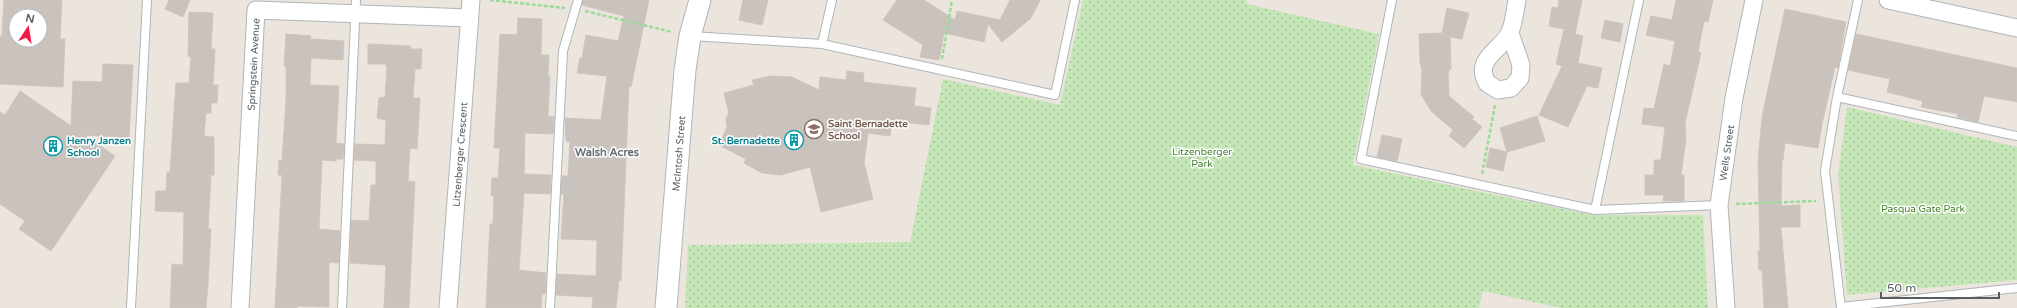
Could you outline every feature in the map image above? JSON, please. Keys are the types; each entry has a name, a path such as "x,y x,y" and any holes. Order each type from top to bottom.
{"street":[{"name":"Litzenberger Crescent","path":"448,308 470,0"},
{"name":"McIntosh Street","path":"666,308 685,70 690,36 700,0"},
{"path":"1510,34 1488,58 1483,71 1487,83 1498,90 1511,88 1520,78 1521,65 1510,34 1516,0"},
{"name":"Wells Street","path":"1726,308 1719,205 1734,98 1754,0"},
{"path":"1888,0 2017,28"},
{"name":"Springstein Avenue","path":"240,308 256,10 356,7 469,18"}],"lane":[{"path":"131,308 147,0"},
{"path":"550,308 563,51 578,0"},
{"path":"822,44 832,0"},
{"path":"690,36 822,44 1054,95 1075,0"},
{"path":"1392,0 1361,159 1595,210 1719,205"},
{"path":"1595,210 1639,0"},
{"path":"1858,0 1838,97 1826,171 1841,307 2017,288"},
{"path":"342,308 356,7"},
{"path":"1838,97 2017,136"}],"path":[{"path":"490,0 575,9 690,36"},
{"path":"940,70 952,0"},
{"path":"1480,185 1498,90"},
{"path":"1719,205 1829,200"}],"green space":[{"name":"Litzenberger Park","path":"1083,0 1247,0 1247,4 1379,34 1353,165 1592,215 1703,215 1708,308 1561,308 1483,291 1479,308 685,308 688,245 910,242 943,79 1060,105"},
{"name":"Pasqua Gate Park","path":"1847,107 2017,147 2017,280 1847,295 1838,175"}],"building":[{"path":"4,0 62,0 60,39 65,39 63,87 0,84 0,36 2,36"},
{"path":"169,0 190,0 183,17 165,9"},
{"path":"583,0 649,0 631,87 629,86 621,281 619,280 616,308 592,308 593,297 556,295 557,274 596,276 597,240 561,239 564,194 561,194 562,176 568,176 570,142 566,141 565,118 601,120 607,76 577,73 580,58 582,58 586,35 618,41 624,16 582,5"},
{"path":"743,0 768,0 762,25 739,20"},
{"path":"897,0 924,0 955,20 957,11 1000,20 1010,0 1040,0 1031,18 1002,42 988,24 984,42 944,33 939,60 920,57 923,45 883,20"},
{"path":"1559,0 1582,0 1575,34 1583,36 1578,63 1602,68 1598,88 1587,86 1568,127 1539,115 1562,66 1556,64 1564,29 1549,26 1552,7 1558,8"},
{"path":"1676,0 1713,0 1708,22 1704,21 1698,52 1701,53 1685,123 1686,139 1681,175 1684,175 1684,201 1663,201 1664,195 1645,195 1645,175 1654,175 1654,160 1661,160 1665,127 1642,124 1644,108 1654,109 1664,64 1670,66 1675,41 1646,35 1651,16 1672,20"},
{"path":"1447,8 1469,13 1462,39 1450,37 1451,69 1448,72 1449,96 1474,117 1472,119 1482,127 1464,148 1449,136 1453,130 1431,111 1421,94 1422,69 1420,63 1419,34 1442,33"},
{"path":"1785,9 1846,22 1838,68 1835,67 1818,148 1785,143 1782,160 1781,206 1800,205 1800,227 1781,227 1788,308 1764,308 1762,270 1759,270 1758,251 1760,251 1758,161 1762,117"},
{"path":"189,12 213,13 211,49 215,49 213,85 218,85 217,103 211,103 211,113 206,113 204,136 214,137 214,175 211,175 208,229 211,229 208,284 206,308 170,308 172,264 183,265 184,212 155,211 156,191 166,191 167,172 170,172 176,83 189,83 191,57 188,56"},
{"path":"518,18 542,19 541,55 549,55 548,77 550,77 548,116 554,117 553,134 525,133 524,174 551,175 550,194 524,193 519,270 546,273 545,294 542,294 541,308 486,308 490,224 493,224 494,196 491,196 492,178 498,178 500,148 494,148 500,34 517,35"},
{"path":"1605,20 1623,24 1620,42 1601,38"},
{"path":"286,34 311,36 310,39 344,41 343,60 311,58 310,85 339,86 336,143 344,144 343,159 336,159 336,161 322,160 319,229 340,231 339,263 329,262 329,307 297,306 297,308 275,308 282,175 278,175 279,160 282,161 286,102 286,66 284,66"},
{"path":"1856,34 2017,68 2017,102 1984,96 1978,122 1957,117 1958,114 1921,107 1923,101 1887,92 1890,79 1848,70"},
{"path":"368,44 411,46 410,49 422,49 421,69 415,69 413,98 420,98 417,149 410,148 408,181 415,182 409,308 384,308 386,265 350,263 351,220 369,221 371,185 376,185 376,161 354,160 355,144 385,145 386,120 377,118 379,98 385,97 387,68 386,64 368,64"},
{"name":"Henry Janzen School","path":"103,64 133,65 129,138 84,135 115,156 51,251 19,229 25,221 0,204 0,112 5,115 20,91 71,126 73,81 102,82"},
{"name":"St. Bernadette","path":"847,71 864,73 863,82 916,88 914,106 931,108 929,125 892,121 890,136 868,133 864,163 873,199 821,212 810,167 781,175 762,173 744,163 746,159 719,145 727,127 726,119 729,113 724,93 754,85 752,80 771,76 792,77 819,90 820,77 846,80"},
{"path":"1537,116 1545,141 1507,152 1500,128"},
{"path":"1382,135 1402,139 1397,161 1377,157"},
{"path":"1490,148 1507,152 1503,171 1486,167"}],"place":[{"name":"Saint Bernadette School","path":"814,129"},
{"name":"St. Bernadette","path":"794,140"},
{"name":"Henry Janzen School","path":"53,146"}],"district":[{"name":"Walsh Acres","path":"607,152"}]}
